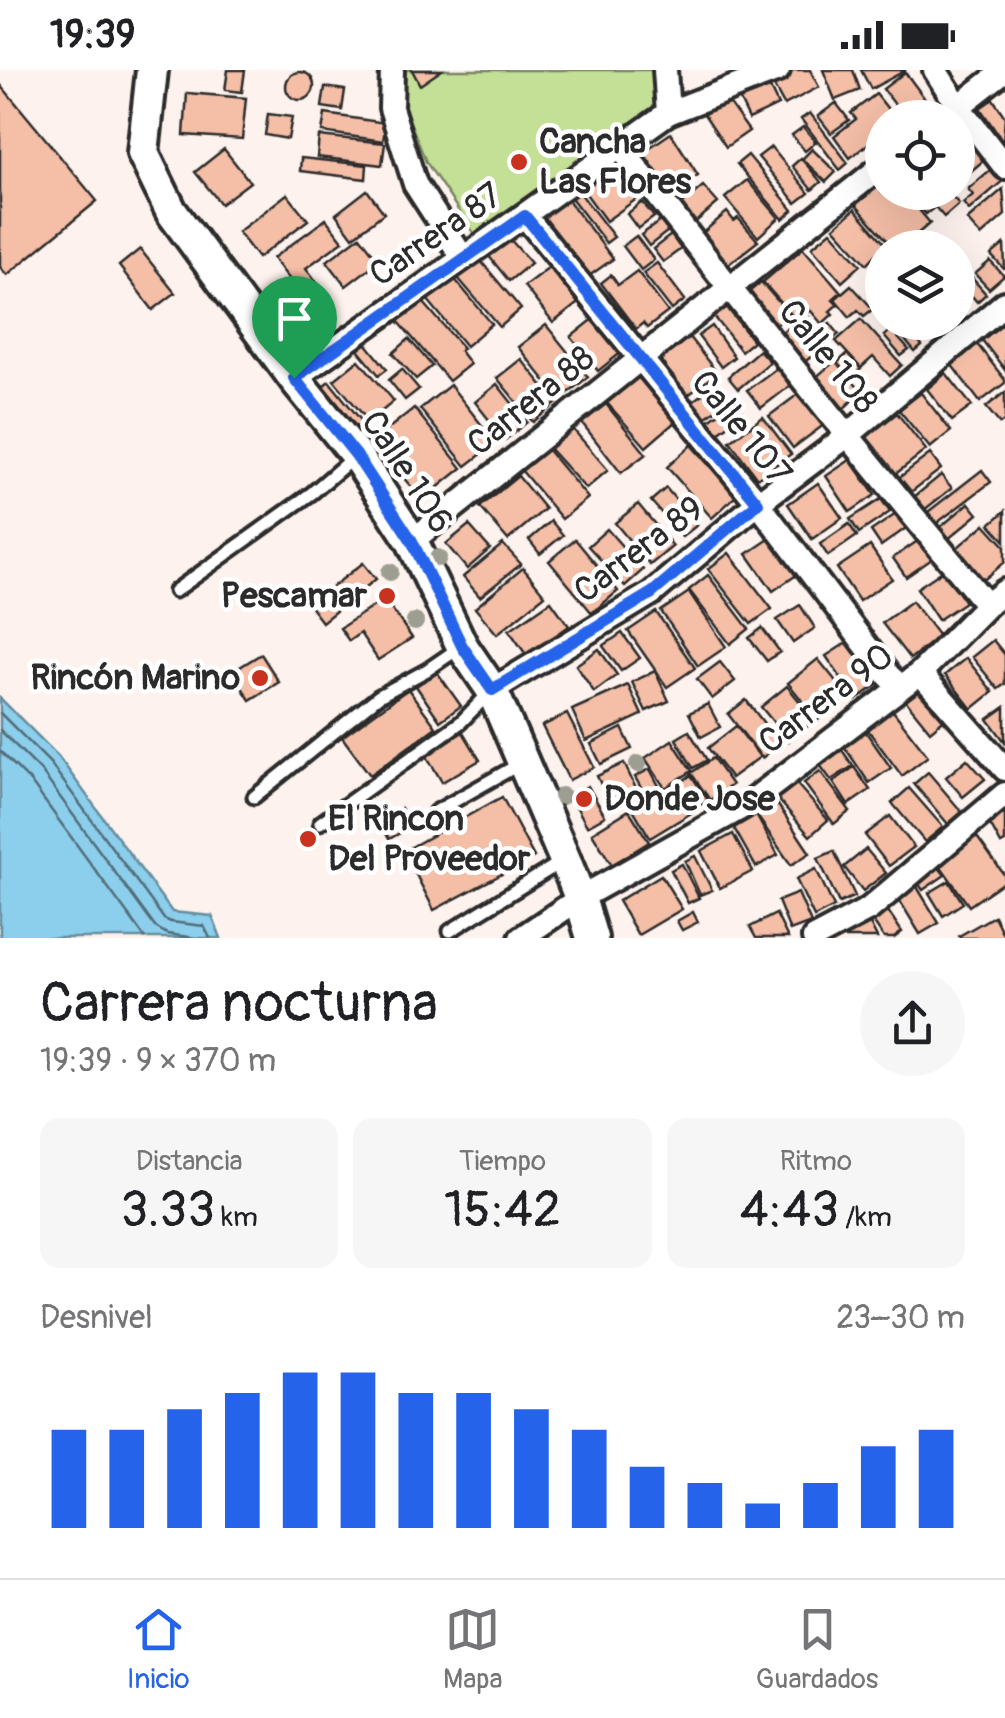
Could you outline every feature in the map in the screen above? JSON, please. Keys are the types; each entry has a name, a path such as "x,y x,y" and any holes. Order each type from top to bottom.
{"street":[{"name":"Calle 106","path":"152,70 143,152 171,211 356,455 412,541 462,646 492,690 565,860 592,938"},
{"path":"392,70 391,108 415,184 463,258"},
{"path":"665,70 668,113"},
{"name":"Carrera 87","path":"294,378 668,113 778,70"},
{"path":"935,70 946,100"},
{"path":"966,100 1005,70"},
{"path":"975,137 1005,168"},
{"name":"Calle 108","path":"621,148 847,436 996,598"},
{"name":"Carrera 88","path":"412,541 865,180"},
{"name":"Calle 107","path":"525,216 758,503 889,676 910,680 1005,769"},
{"name":"Carrera 89","path":"492,690 652,593 1005,303"},
{"name":"Carrera 90","path":"521,938 580,898 748,804 910,680 996,598"},
{"path":"814,938 869,910 1005,794"}],"lane":[{"path":"175,592 312,493 356,455"},
{"path":"254,797 379,696 462,646"},
{"path":"320,822 461,722 492,690"},
{"path":"435,812 523,762"},
{"path":"450,931 565,860"}],"green space":[{"name":"Cancha Las Flores","path":"402,70 656,70 659,104 475,235 426,162 400,97"}],"water":[{"path":"0,698 58,756 172,912 212,916 221,938 0,938"}],"building":[{"path":"228,70 245,70 242,92 225,90"},
{"path":"412,70 442,70 420,85"},
{"path":"791,70 810,70 819,87 784,105 771,81"},
{"path":"823,70 853,70 860,90 835,100"},
{"path":"861,70 906,70 871,89"},
{"path":"300,72 310,76 314,86 310,96 300,100 290,96 286,86 290,76"},
{"path":"905,72 925,99 891,100 883,89"},
{"path":"765,78 778,105 749,119 736,92"},
{"path":"0,84 97,201 7,275 0,267"},
{"path":"325,87 345,90 342,110 322,107"},
{"path":"187,93 246,98 242,139 184,135"},
{"path":"726,99 749,131 726,147 704,114"},
{"path":"993,99 1005,117 1003,142 980,108"},
{"path":"865,102 865,146 850,158 834,136 856,119 851,113"},
{"path":"836,103 849,120 831,133 818,116"},
{"path":"810,113 848,163 840,170 801,119"},
{"path":"268,114 292,117 288,139 265,135"},
{"path":"325,114 386,123 383,141 322,132"},
{"path":"803,127 816,142 805,151 792,135"},
{"path":"671,133 698,175 671,194 643,152"},
{"path":"319,136 385,143 382,165 317,157"},
{"path":"771,147 809,193 796,203 758,157"},
{"path":"224,149 250,182 221,204 195,172"},
{"path":"812,149 836,172 826,182 802,159"},
{"path":"975,150 984,160 975,168"},
{"path":"748,155 793,210 783,219 737,164"},
{"path":"301,158 367,165 366,179 300,171"},
{"path":"801,158 821,182 812,190 792,166"},
{"path":"612,164 638,198 606,221 581,187"},
{"path":"996,165 1005,175 975,205 975,183"},
{"path":"747,180 779,218 758,237 725,198"},
{"path":"703,186 718,203 692,225 677,208"},
{"path":"577,189 614,237 606,243 569,195"},
{"path":"1003,189 1005,215 981,236 967,220"},
{"path":"367,190 384,213 353,237 336,214"},
{"path":"865,193 865,210 919,210 930,223 922,230 878,230 854,203"},
{"path":"287,194 308,220 258,258 238,232"},
{"path":"566,197 613,259 589,276 542,214"},
{"path":"642,202 654,217 638,229 627,214"},
{"path":"855,209 873,230 865,230 865,262 834,227"},
{"path":"727,212 734,221 738,218 758,241 725,267 699,236"},
{"path":"326,219 343,241 306,268 319,285 303,297 273,258"},
{"path":"660,221 668,231 649,246 641,235"},
{"path":"831,231 861,265 842,282 812,247"},
{"path":"671,235 681,249 663,262 653,249"},
{"path":"360,236 379,261 346,286 327,261"},
{"path":"636,236 654,260 641,270 623,246"},
{"path":"509,238 531,263 509,281 488,255"},
{"path":"1004,244 1005,268 1004,269 991,255"},
{"path":"803,248 841,292 833,299 838,304 830,311 833,314 822,324 810,310 797,321 763,282"},
{"path":"140,249 175,293 153,310 119,266"},
{"path":"480,260 521,309 500,327 458,278"},
{"path":"990,261 1004,276 989,289 975,274"},
{"path":"657,263 685,300 672,310 643,273"},
{"path":"553,264 582,300 553,323 524,286"},
{"path":"637,271 668,312 647,328 643,323 636,329 601,283 611,275 618,285"},
{"path":"453,277 492,324 466,346 427,299"},
{"path":"975,281 986,294 977,302 975,300"},
{"path":"761,282 789,314 777,324 749,292"},
{"path":"851,285 865,300 865,315 858,310 850,317 835,299"},
{"path":"417,295 463,348 460,351 470,364 449,381 393,315"},
{"path":"725,305 753,341 741,351 713,315"},
{"path":"601,313 628,347 598,371 571,337"},
{"path":"809,317 820,330 830,323 839,334 801,365 777,336 794,322 797,326"},
{"path":"861,319 865,323 865,340 880,340 902,365 890,376 873,357 861,368 836,341"},
{"path":"1005,322 1005,370 982,340"},
{"path":"546,325 588,377 560,399 518,347"},
{"path":"712,326 734,357 721,367 698,336"},
{"path":"689,337 717,373 687,396 660,360"},
{"path":"409,339 432,366 416,379 393,353"},
{"path":"887,340 900,340 909,350 901,356"},
{"path":"905,340 917,340 922,346 915,352"},
{"path":"366,343 387,369 379,375 358,350"},
{"path":"977,344 1005,380 980,402 951,364"},
{"path":"759,350 770,362 738,389 728,377"},
{"path":"847,354 861,369 851,378 837,363"},
{"path":"521,359 557,403 533,422 497,378"},
{"path":"359,360 394,401 369,422 334,380"},
{"path":"835,361 862,392 843,409 815,378"},
{"path":"778,367 791,385 761,408 747,390"},
{"path":"402,369 419,389 405,400 389,380"},
{"path":"946,373 972,406 952,421 927,389"},
{"path":"638,377 676,421 646,447 607,403"},
{"path":"329,381 364,424 358,429 323,386"},
{"path":"497,384 527,422 505,440 475,402"},
{"path":"450,385 496,443 466,466 420,409"},
{"path":"713,386 725,403 702,420 690,403"},
{"path":"801,392 825,424 793,448 769,416"},
{"path":"1005,392 1005,420 1000,424 986,407"},
{"path":"921,393 951,431 930,448 899,410"},
{"path":"735,401 744,414 718,433 709,420"},
{"path":"606,404 646,454 621,473 582,423"},
{"path":"414,408 462,468 422,500 373,441"},
{"path":"897,413 926,450 893,476 864,439"},
{"path":"763,417 791,454 757,478 730,441"},
{"path":"572,428 608,470 586,489 549,448"},
{"path":"691,445 736,496 712,518 667,467"},
{"path":"547,449 588,498 562,519 521,470"},
{"path":"930,454 941,469 907,495 896,480"},
{"path":"850,460 875,495 850,512 826,476"},
{"path":"982,470 991,482 933,526 924,515"},
{"path":"941,475 952,488 924,510 914,497"},
{"path":"518,476 545,509 508,540 480,507"},
{"path":"818,483 842,518 812,539 788,504"},
{"path":"666,488 697,525 682,537 651,501"},
{"path":"881,499 890,512 859,533 850,519"},
{"path":"969,503 978,514 946,541 937,530"},
{"path":"638,504 673,546 650,565 615,523"},
{"path":"1005,511 1005,541 990,524"},
{"path":"899,512 909,526 881,546 871,531"},
{"path":"551,521 563,535 540,554 529,540"},
{"path":"849,524 857,536 828,556 820,544"},
{"path":"985,524 1005,546 1005,562 980,583 952,552"},
{"path":"469,525 490,549 467,569 446,544"},
{"path":"607,529 643,570 625,586 588,546"},
{"path":"778,533 804,570 773,591 747,554"},
{"path":"575,539 618,591 592,613 549,561"},
{"path":"919,540 932,559 906,577 893,558"},
{"path":"503,544 521,564 480,597 463,577"},
{"path":"870,546 892,579 859,601 837,568"},
{"path":"729,553 772,609 751,624 708,569"},
{"path":"363,563 376,579 322,622 309,605"},
{"path":"523,568 545,595 497,634 475,608"},
{"path":"944,570 965,602 938,620 917,588"},
{"path":"708,575 749,629 730,644 689,590"},
{"path":"689,592 726,647 698,666 661,611"},
{"path":"385,599 412,638 378,660 360,633 349,641 340,628"},
{"path":"551,601 569,626 527,656 509,630"},
{"path":"912,601 939,636 910,659 882,623"},
{"path":"800,605 815,628 793,643 777,620"},
{"path":"656,612 695,668 667,687 628,631"},
{"path":"762,628 780,652 767,661 749,638"},
{"path":"622,633 640,658 621,671 603,646"},
{"path":"854,638 883,681 856,700 826,656"},
{"path":"993,640 1005,655 1005,684 998,689 972,657"},
{"path":"599,649 617,675 594,692 576,665"},
{"path":"261,654 279,682 250,700 232,672"},
{"path":"966,658 993,692 972,709 945,675"},
{"path":"818,659 848,696 818,720 788,683"},
{"path":"720,662 735,681 712,699 697,679"},
{"path":"655,671 669,701 646,711 632,682"},
{"path":"437,672 461,706 440,721 416,686"},
{"path":"628,685 642,715 586,741 572,710"},
{"path":"787,686 815,720 789,741 761,707"},
{"path":"921,686 947,717 930,731 905,700"},
{"path":"408,689 436,727 370,775 342,737"},
{"path":"746,700 780,744 762,758 728,714"},
{"path":"708,704 720,727 701,737 689,713"},
{"path":"890,707 928,756 902,776 865,726"},
{"path":"1005,707 1005,742 988,719"},
{"path":"567,714 594,767 569,780 542,726"},
{"path":"736,726 760,757 731,778 708,748"},
{"path":"622,728 632,749 601,764 591,744"},
{"path":"689,731 707,760 693,768 676,739"},
{"path":"463,732 480,760 442,782 426,755"},
{"path":"866,732 891,768 869,783 844,746"},
{"path":"672,740 692,771 665,788 645,758"},
{"path":"842,750 853,766 831,780 820,765"},
{"path":"713,758 732,785 710,800 691,773"},
{"path":"967,759 985,779 963,797 946,777"},
{"path":"624,763 638,793 611,806 597,776"},
{"path":"854,767 870,790 848,805 833,782"},
{"path":"650,769 660,788 645,795 635,777"},
{"path":"820,771 850,811 834,824 804,783"},
{"path":"928,772 962,812 948,824 914,784"},
{"path":"691,775 708,800 697,807 680,783"},
{"path":"795,782 828,820 810,836 777,798"},
{"path":"681,785 696,810 650,838 630,804 641,798 646,806"},
{"path":"588,786 605,816 587,826 570,795"},
{"path":"909,788 943,827 925,842 892,803"},
{"path":"502,797 534,857 434,910 404,851"},
{"path":"774,799 810,853 791,865 755,813"},
{"path":"1005,806 1005,842 1001,844 986,817"},
{"path":"401,808 411,827 389,839 379,820"},
{"path":"629,810 649,842 612,865 592,833"},
{"path":"756,815 778,855 756,867 734,828"},
{"path":"890,816 914,847 889,866 865,835"},
{"path":"733,834 753,871 720,888 701,851"},
{"path":"975,834 1005,881 969,906 937,861"},
{"path":"866,849 886,873 863,891 844,867"},
{"path":"834,851 855,896 839,903 818,858"},
{"path":"695,856 712,890 700,895 685,861"},
{"path":"682,864 699,898 688,903 671,870"},
{"path":"936,864 945,875 923,890 915,879"},
{"path":"816,869 834,907 814,917 796,879"},
{"path":"661,875 682,909 638,935 618,901"},
{"path":"949,881 963,903 943,916 929,893"},
{"path":"914,882 939,923 920,934 895,893"},
{"path":"798,893 811,923 790,931 778,901"},
{"path":"884,905 902,932 894,938 884,938 869,916"},
{"path":"693,912 698,922 682,930 677,921"},
{"path":"776,914 788,938 756,938 750,927"},
{"path":"994,916 1005,938 960,938 959,936"},
{"path":"867,918 877,938 828,938"}],"place":[{"name":"Cancha Las Flores","path":"519,162"},
{"name":"Pescamar","path":"387,596"},
{"name":"Rincón Marino","path":"260,678"},
{"name":"Donde Jose","path":"584,799"},
{"name":"El Rincon Del Proveedor","path":"308,839"}],"route":[{"path":"525,216 758,503 652,593 492,690 462,646 412,541 356,455 294,378 525,216"}]}
